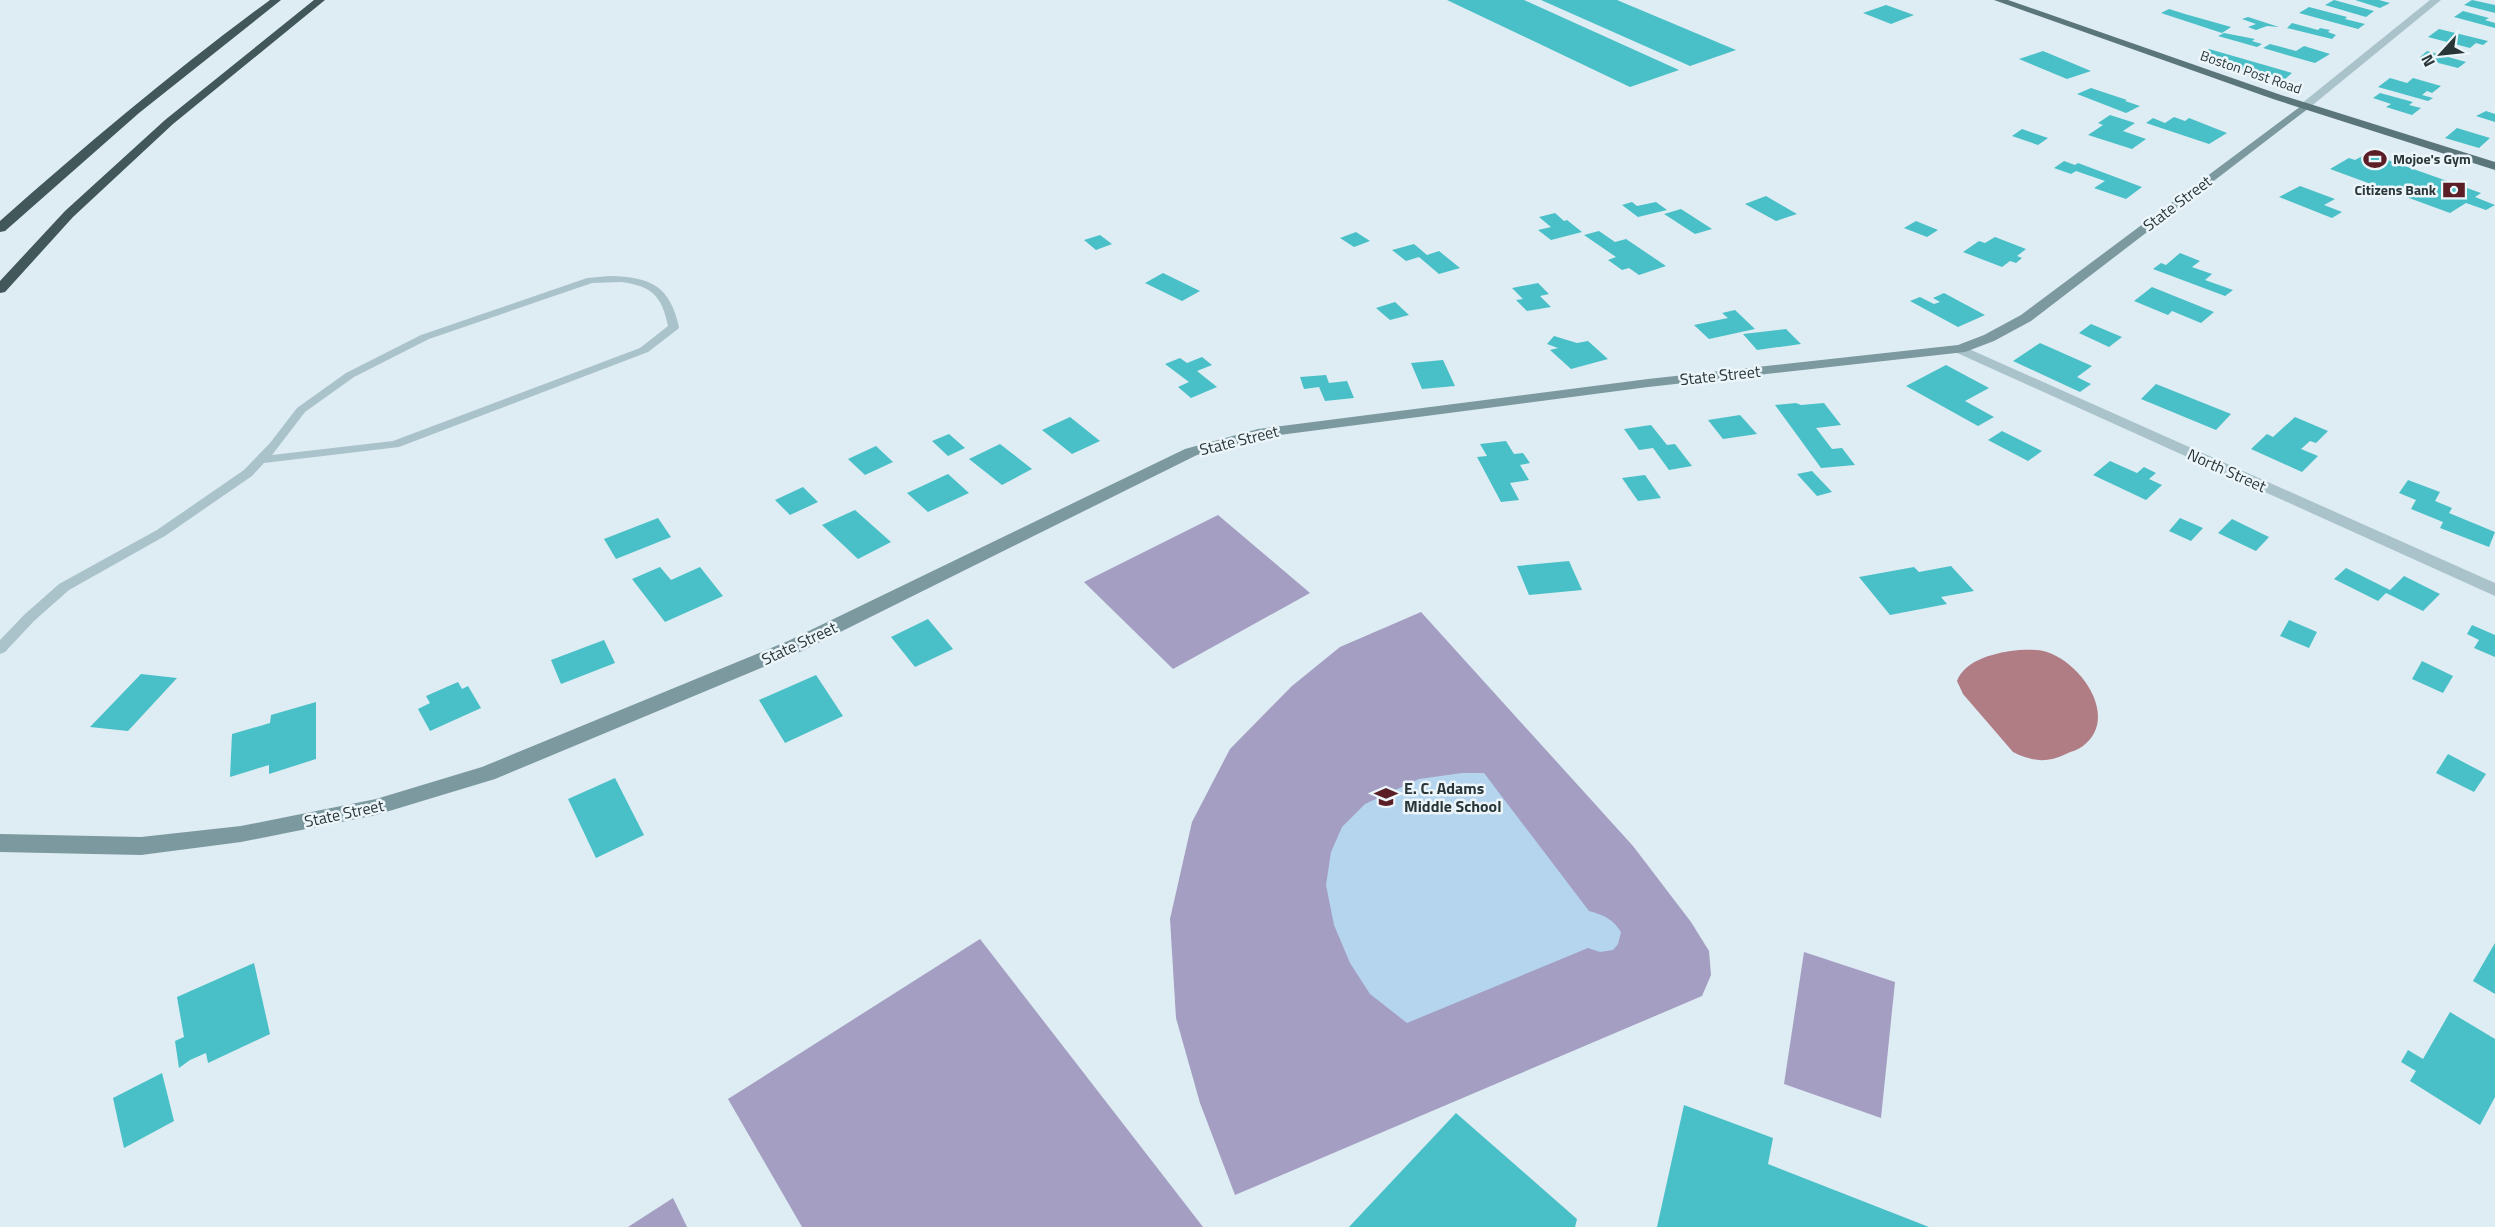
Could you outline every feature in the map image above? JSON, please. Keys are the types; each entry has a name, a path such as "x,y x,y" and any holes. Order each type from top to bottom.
{"highway":[{"path":"0,228 104,135 220,41 276,0"},
{"path":"0,289 69,214 169,122 320,0"}],"main road":[{"name":"Boston Post Road","path":"1999,0 2105,39 2305,106 2495,166"}],"street":[{"name":"State Street","path":"0,843 141,846 241,834 376,807 488,773 795,646 1191,452 1264,432 1648,383 1960,349 1989,338 2026,318 2305,106 2436,0"},
{"name":"North Street","path":"1960,349 2495,590"}],"lane":[{"path":"0,649 29,618 64,587 161,533 248,473 301,410 350,375 425,337 591,280 617,278 645,284 666,300 674,327 644,350 395,444 261,460"}],"shaded area":[{"path":"1218,515 1310,593 1173,669 1084,582"},
{"path":"1421,612 1633,846 1691,922 1709,951 1711,975 1702,996 1235,1195 1200,1103 1176,1018 1170,919 1192,822 1230,749 1292,686 1340,647"},
{"path":"2019,650 2044,651 2060,658 2072,667 2092,692 2097,706 2098,721 2093,734 2083,746 2046,760 2034,759 2013,752 1963,694 1957,681 1967,667 1992,655"},
{"path":"980,939 1203,1227 802,1227 728,1099"},
{"path":"1804,952 1895,982 1881,1118 1784,1084"},
{"path":"673,1198 687,1227 628,1227"}],"sand":[{"path":"1462,773 1484,773 1589,911 1608,918 1621,932 1618,944 1613,950 1600,952 1588,948 1407,1023 1370,994 1350,963 1334,925 1326,885 1331,852 1342,827 1365,804 1419,779"}],"building":[{"path":"1447,0 1524,0 1679,70 1630,87"},
{"path":"1541,0 1617,0 1736,50 1690,66"},
{"path":"2334,0 2374,11 2366,17 2325,5"},
{"path":"2355,0 2379,0 2390,3 2380,8"},
{"path":"2472,0 2495,5 2495,13 2464,5"},
{"path":"1886,5 1914,15 1891,24 1863,13"},
{"path":"2309,7 2365,24 2358,29 2299,13"},
{"path":"2169,9 2231,27 2222,33 2161,13"},
{"path":"2463,11 2489,18 2485,20 2495,23 2495,28 2454,17"},
{"path":"2248,17 2279,27 2267,26 2256,30 2248,27 2256,24 2242,19"},
{"path":"2292,23 2318,30 2320,28 2330,30 2328,32 2336,35 2332,39 2287,28"},
{"path":"2439,29 2488,41 2483,45 2476,43 2470,48 2428,37"},
{"path":"2224,33 2255,39 2252,41 2262,44 2257,47 2218,36"},
{"path":"2270,44 2296,51 2304,46 2330,54 2315,63 2263,48"},
{"path":"2209,49 2292,73 2284,80 2221,64 2223,62 2200,55"},
{"path":"2043,51 2091,71 2067,79 2019,59"},
{"path":"2427,51 2466,62 2458,68 2419,58"},
{"path":"2390,78 2407,83 2413,78 2441,86 2432,93 2427,91 2422,95 2433,98 2428,101 2378,87"},
{"path":"2091,88 2140,106 2126,113 2077,94"},
{"path":"2380,93 2413,102 2409,105 2421,108 2412,115 2386,107 2391,104 2373,98"},
{"path":"2486,111 2495,114 2495,122 2476,116"},
{"path":"2110,115 2135,123 2123,131 2146,139 2132,149 2088,135 2103,125 2098,123"},
{"path":"2174,117 2185,121 2189,118 2227,133 2209,144 2146,123 2153,118 2165,123"},
{"path":"2457,128 2490,138 2479,148 2445,138"},
{"path":"2022,129 2048,138 2038,145 2012,136"},
{"path":"2368,153 2481,193 2475,197 2495,205 2486,210 2466,203 2450,213 2330,169 2349,158 2355,160"},
{"path":"2064,161 2075,165 2078,163 2142,187 2126,199 2094,188 2105,181 2076,171 2071,174 2054,168"},
{"path":"2300,186 2335,199 2324,205 2342,212 2332,218 2279,197"},
{"path":"1766,196 1797,214 1776,221 1745,204"},
{"path":"1632,202 1637,206 1656,202 1667,210 1638,217 1622,205"},
{"path":"1681,209 1712,229 1695,234 1664,214"},
{"path":"1555,213 1582,232 1551,240 1538,230 1551,227 1539,217"},
{"path":"1916,221 1938,230 1927,237 1904,228"},
{"path":"1599,231 1615,242 1626,239 1666,266 1639,275 1629,268 1622,270 1608,260 1616,257 1584,235"},
{"path":"1356,232 1370,241 1354,247 1340,238"},
{"path":"1100,235 1112,244 1096,250 1084,240"},
{"path":"1995,237 2026,249 2017,256 2022,258 2016,263 2010,261 2002,267 1963,252 1979,241 1985,243"},
{"path":"1414,244 1427,255 1439,251 1460,268 1439,274 1419,257 1406,261 1392,250"},
{"path":"2180,253 2200,261 2192,267 2212,274 2205,280 2233,290 2225,296 2153,269 2161,263 2166,265"},
{"path":"1163,273 1200,291 1182,301 1145,283"},
{"path":"1538,283 1549,294 1540,296 1551,307 1527,311 1516,300 1523,299 1512,288"},
{"path":"2152,287 2214,312 2201,323 2172,311 2168,315 2134,301"},
{"path":"1944,293 1985,315 1958,327 1910,301 1920,297 1934,304 1940,302 1933,298"},
{"path":"1395,302 1409,315 1390,320 1376,308"},
{"path":"1735,310 1755,329 1709,339 1694,325 1728,318 1722,313"},
{"path":"2091,324 2122,337 2109,347 2079,333"},
{"path":"1786,329 1801,344 1757,350 1743,334"},
{"path":"1554,336 1577,343 1588,341 1608,359 1571,369 1550,350 1558,348 1547,344"},
{"path":"2040,343 2092,366 2077,377 2091,384 2080,392 2013,361"},
{"path":"1202,357 1212,365 1197,371 1217,387 1191,398 1178,387 1189,382 1165,364 1180,358 1187,363"},
{"path":"1443,360 1455,386 1422,389 1411,363"},
{"path":"1946,365 1989,388 1965,401 1994,417 1978,426 1906,386"},
{"path":"1326,375 1329,383 1347,381 1354,398 1325,401 1319,387 1304,389 1300,377"},
{"path":"2156,384 2231,414 2216,430 2141,399"},
{"path":"1796,403 1801,405 1824,403 1841,425 1816,428 1832,449 1842,448 1855,465 1821,468 1775,405"},
{"path":"1740,415 1757,434 1723,439 1708,420"},
{"path":"1070,417 1100,441 1072,454 1042,430"},
{"path":"2295,417 2328,431 2316,443 2310,441 2301,449 2318,456 2302,472 2251,449 2267,434 2273,437"},
{"path":"1651,425 1667,445 1675,444 1692,466 1669,470 1653,448 1639,450 1624,429"},
{"path":"2002,431 2042,451 2028,461 1988,440"},
{"path":"949,434 965,448 948,456 932,441"},
{"path":"1506,441 1514,454 1523,453 1530,463 1520,465 1529,480 1510,483 1519,500 1501,502 1477,457 1487,456 1480,444"},
{"path":"1000,444 1032,469 1002,485 969,459"},
{"path":"876,446 893,462 865,475 848,459"},
{"path":"2110,461 2137,473 2144,467 2156,473 2149,479 2162,485 2146,500 2093,475"},
{"path":"1812,471 1832,492 1817,496 1797,474"},
{"path":"948,474 969,493 928,512 907,493"},
{"path":"1645,475 1661,498 1638,501 1622,478"},
{"path":"2408,480 2440,492 2435,501 2452,508 2449,513 2495,532 2489,547 2440,528 2443,522 2411,509 2416,500 2399,493"},
{"path":"803,487 818,502 790,515 775,500"},
{"path":"855,510 891,542 858,559 822,525"},
{"path":"658,518 671,537 616,559 604,539"},
{"path":"2180,518 2203,528 2191,541 2169,531"},
{"path":"2232,519 2269,537 2256,551 2218,533"},
{"path":"1569,561 1582,590 1529,595 1517,566"},
{"path":"1951,566 1974,591 1941,597 1947,604 1890,615 1859,577 1914,567 1919,572"},
{"path":"660,567 671,580 700,567 723,596 665,622 632,579"},
{"path":"2346,568 2390,590 2404,576 2440,594 2423,611 2386,593 2378,601 2334,579"},
{"path":"928,619 953,649 915,667 891,637"},
{"path":"2289,620 2317,632 2309,648 2280,636"},
{"path":"2472,625 2495,635 2495,657 2474,648 2479,640 2467,634"},
{"path":"604,640 615,663 561,684 551,660"},
{"path":"2422,661 2453,676 2443,693 2412,679"},
{"path":"141,674 177,678 128,731 90,727"},
{"path":"816,675 843,716 785,743 759,700"},
{"path":"458,682 462,689 468,686 481,708 430,731 418,709 430,703 426,696"},
{"path":"316,702 316,759 269,774 269,765 230,777 232,734 270,723 271,715"},
{"path":"2448,754 2486,774 2474,792 2436,773"},
{"path":"615,778 644,835 596,858 568,799"},
{"path":"2495,943 2495,994 2473,981"},
{"path":"254,963 270,1034 208,1063 206,1053 179,1068 175,1041 184,1037 177,997"},
{"path":"2450,1012 2495,1039 2495,1097 2480,1125 2410,1081 2416,1071 2401,1062 2408,1050 2423,1059"},
{"path":"162,1073 174,1121 124,1148 113,1098"},
{"path":"1684,1105 1773,1138 1768,1164 1929,1227 1657,1227"},
{"path":"1456,1113 1577,1219 1575,1227 1349,1227"}],"place":[{"name":"Mojoe's Gym","path":"2375,159"},
{"name":"Citizens Bank","path":"2454,190"},
{"name":"E. C. Adams Middle School","path":"1386,797"}]}
